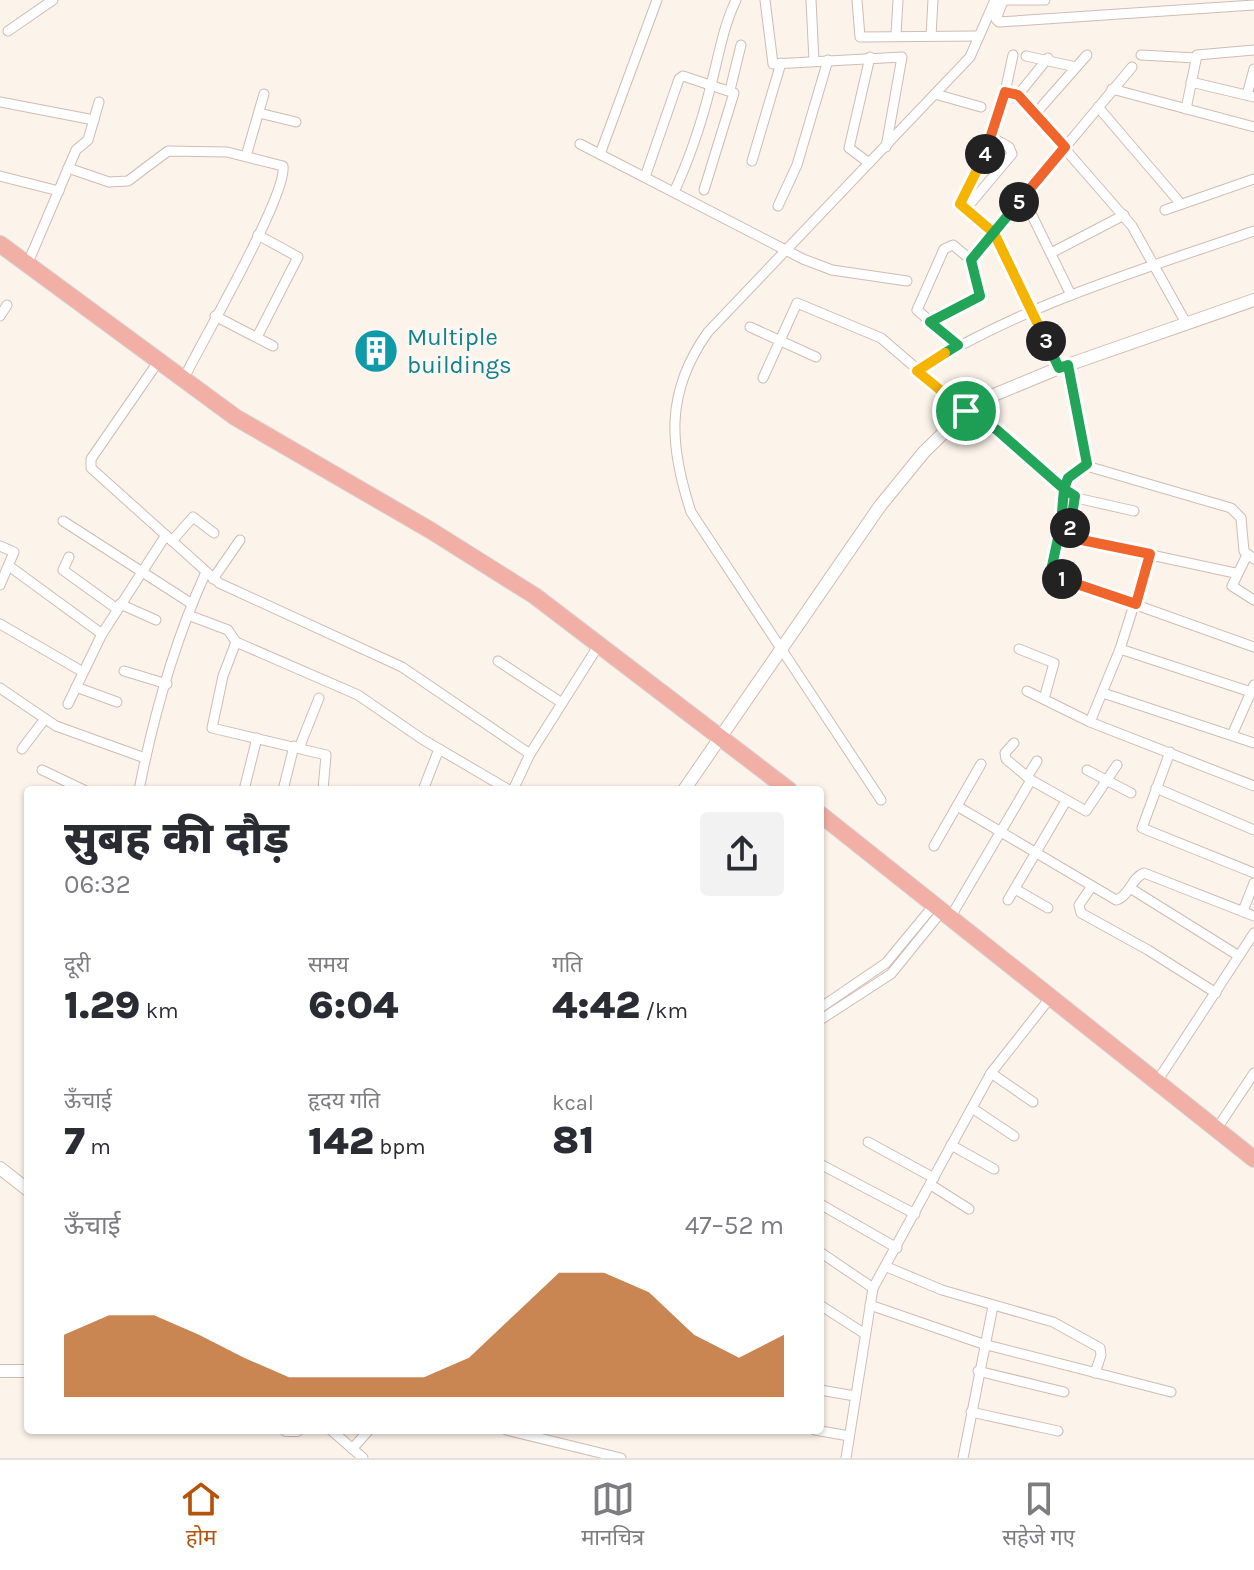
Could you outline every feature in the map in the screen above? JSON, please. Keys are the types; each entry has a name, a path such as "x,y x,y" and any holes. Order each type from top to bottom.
{"highway":[{"path":"0,244 183,381 260,433 430,530 520,590 595,651 783,786"},
{"path":"520,590 535,596 771,786"},
{"path":"824,817 1254,1159"},
{"path":"824,826 883,872 896,875"}],"street":[{"path":"8,31 53,0"},
{"path":"600,154 657,0"},
{"path":"674,192 712,84 725,25 736,0"},
{"path":"765,0 770,60 781,63 902,57 886,147"},
{"path":"811,0 814,61"},
{"path":"857,0 860,37 979,36"},
{"path":"896,35 898,0"},
{"path":"931,36 933,0"},
{"path":"1000,0 1045,0"},
{"path":"1000,0 996,19 999,22 1223,3 1254,5"},
{"path":"881,800 691,512 675,464 676,409 684,375 695,350 970,57 1000,0"},
{"path":"730,90 741,45"},
{"path":"1141,55 1196,58 1204,53 1254,50"},
{"path":"1013,55 993,138 961,202 965,210 994,233 1063,367 1087,464 1096,471 1231,508 1241,518 1250,557 1235,573 1233,589 1254,600"},
{"path":"1035,114 1087,55"},
{"path":"1026,56 1048,58 1076,67"},
{"path":"869,163 849,148 870,57"},
{"path":"1018,95 1048,58"},
{"path":"1186,109 1196,58"},
{"path":"778,206 797,165 828,60"},
{"path":"752,161 781,63"},
{"path":"971,260 1132,67"},
{"path":"1191,82 1250,96 1254,69"},
{"path":"645,177 680,76 734,93 704,190"},
{"path":"1112,89 1254,127"},
{"path":"1005,92 1018,95 1124,215 1186,323"},
{"path":"246,156 264,94"},
{"path":"935,94 981,107"},
{"path":"0,102 94,120"},
{"path":"27,265 76,150 88,140 99,102"},
{"path":"1098,107 1181,204"},
{"path":"259,113 296,122"},
{"path":"965,210 1012,154 1009,147 993,138"},
{"path":"580,144 786,251 832,270 907,281"},
{"path":"68,168 118,183 137,177 168,151 227,152 280,164 284,169 258,235 183,381"},
{"path":"0,176 59,191"},
{"path":"1165,210 1254,179"},
{"path":"1023,197 1053,252 1071,295"},
{"path":"1053,252 1124,215"},
{"path":"917,371 958,345 1031,309 1254,231"},
{"path":"257,337 298,257 258,235"},
{"path":"930,322 980,296 971,260 953,245 944,249 917,307 918,313 958,345"},
{"path":"687,786 889,494 966,411 989,397 1063,367 1254,300"},
{"path":"763,378 795,305 802,302 881,338 966,411 997,430 1075,496 1134,511"},
{"path":"0,316 7,305"},
{"path":"215,316 273,346"},
{"path":"750,327 816,357"},
{"path":"158,362 90,463 209,576 402,667 530,754"},
{"path":"1087,464 1068,478 1064,489 1061,524 1052,557 1053,573 1254,647"},
{"path":"1075,496 1069,532 1072,538 1235,573"},
{"path":"68,704 118,606 141,571 169,538 193,517 214,533"},
{"path":"63,521 192,604"},
{"path":"140,786 145,758 192,604 209,576 240,540"},
{"path":"0,546 13,549 0,585"},
{"path":"1090,722 1120,649 1150,554"},
{"path":"69,557 63,570 118,606 156,620"},
{"path":"9,566 102,634"},
{"path":"188,615 228,630 236,642 358,695 439,749 504,786"},
{"path":"0,624 83,672"},
{"path":"236,642 223,676 212,728 326,755 323,786"},
{"path":"1019,649 1054,663 1044,699"},
{"path":"1120,649 1253,690 1232,735"},
{"path":"513,786 595,651"},
{"path":"498,661 562,703"},
{"path":"124,671 167,684"},
{"path":"76,687 117,702"},
{"path":"0,688 44,720 100,744 145,758"},
{"path":"1027,691 1090,722 1254,786"},
{"path":"1103,693 1254,743"},
{"path":"284,786 296,747 319,698"},
{"path":"22,749 44,720"},
{"path":"245,786 257,738"},
{"path":"1014,743 1004,757 1029,778 1089,811 1117,765"},
{"path":"425,786 439,749"},
{"path":"1170,752 1142,828 1254,873"},
{"path":"824,1017 891,974 1000,831 1037,761"},
{"path":"934,846 981,764"},
{"path":"42,770 76,786"},
{"path":"1087,770 1131,793"},
{"path":"1156,788 1254,830"},
{"path":"1008,900 1066,801"},
{"path":"957,806 1116,900 1122,899 1140,874 1152,875 1254,916"},
{"path":"1243,911 1254,883"},
{"path":"1092,886 1079,905 1081,913 1216,993"},
{"path":"1130,888 1239,956"},
{"path":"1015,889 1048,908"},
{"path":"824,1005 886,963 942,911"},
{"path":"1156,1083 1254,933"},
{"path":"846,1458 873,1288 991,1073 1050,998"},
{"path":"991,1073 1033,1102"},
{"path":"1216,1130 1253,1078"},
{"path":"972,1108 1014,1136"},
{"path":"868,1142 969,1209"},
{"path":"951,1145 994,1169"},
{"path":"824,1166 915,1214"},
{"path":"0,1168 24,1187"},
{"path":"824,1206 897,1248"},
{"path":"824,1255 873,1288"},
{"path":"887,1267 942,1290 1053,1322 1100,1348 1095,1373"},
{"path":"870,1305 983,1344 1171,1392"},
{"path":"963,1458 983,1344 993,1306"},
{"path":"824,1308 865,1334"},
{"path":"0,1371 24,1371"},
{"path":"978,1371 1064,1392"},
{"path":"824,1391 855,1396"},
{"path":"971,1412 1058,1431"},
{"path":"824,1432 849,1436"},
{"path":"335,1434 363,1458"},
{"path":"352,1449 365,1434"},
{"path":"521,1434 621,1458"}],"place":[{"name":"Multiple buildings","path":"376,351"}],"route":[{"path":"966,411 917,371 958,345 930,322 980,296 981,290 971,260 994,233 1065,147 1018,95 1005,92 993,138 960,204 994,233 1059,368 1068,365 1087,464 1065,483 1064,489 1075,496 1070,536 1150,554 1136,604 1053,573 1052,557 1061,524 1064,489 997,430 966,411"}]}
